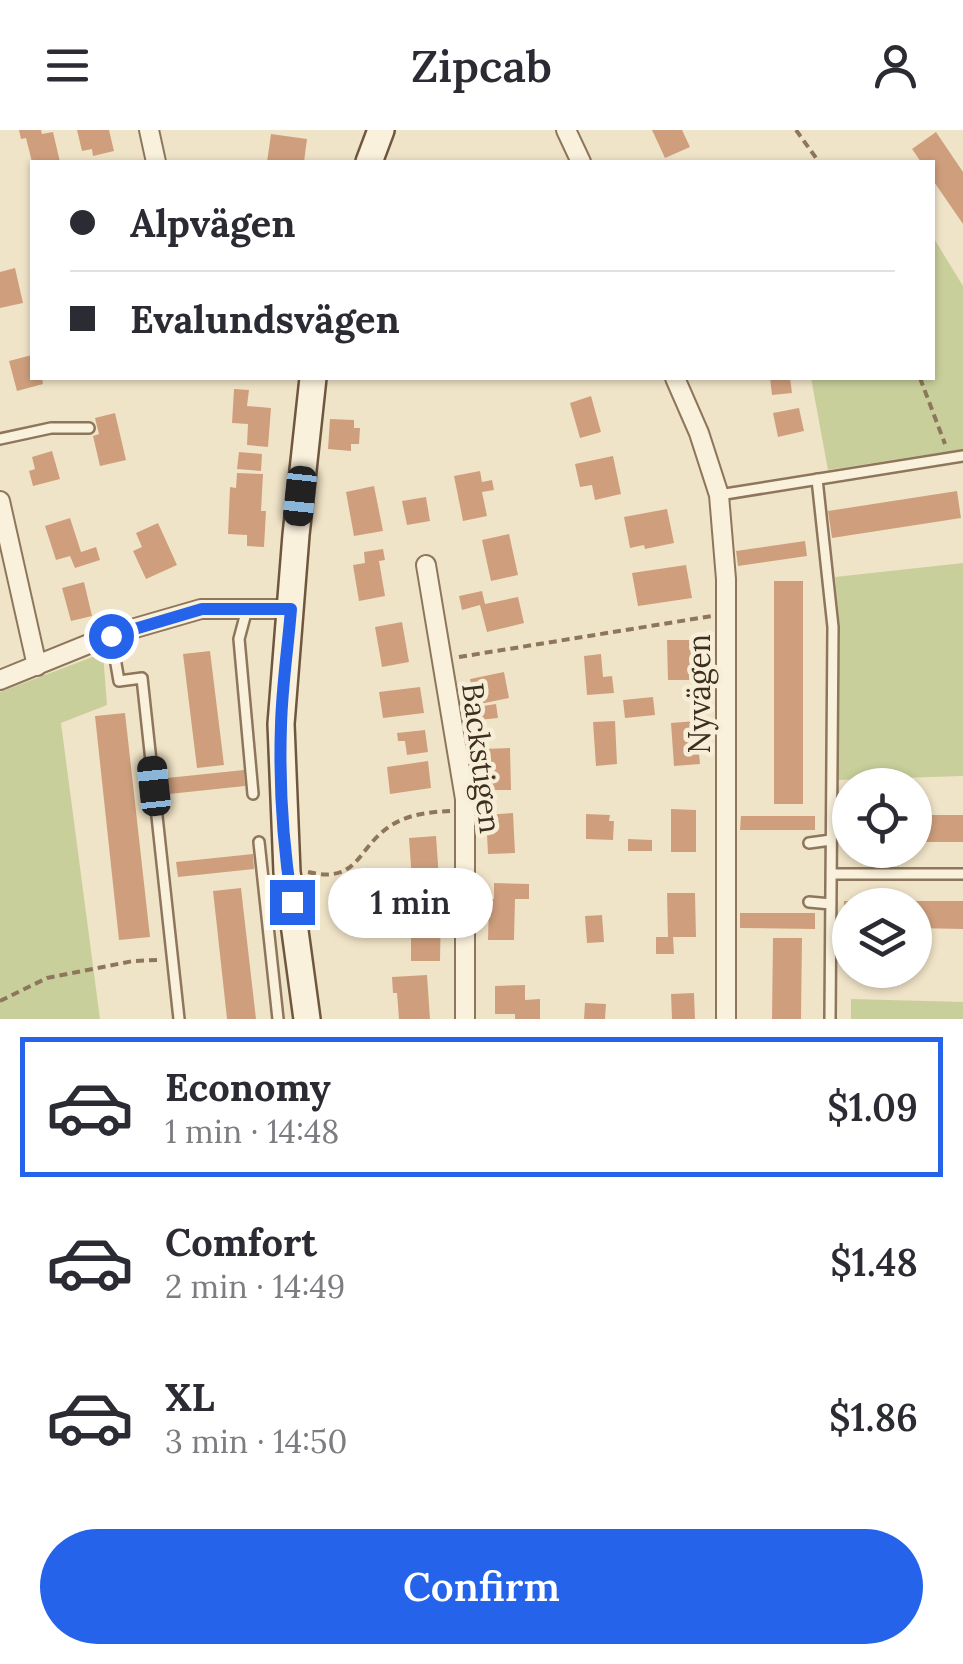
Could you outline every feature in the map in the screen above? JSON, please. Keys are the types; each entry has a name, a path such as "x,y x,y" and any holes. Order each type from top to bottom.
{"street":[{"path":"149,130 156,160"},
{"path":"371,160 382,130"},
{"path":"566,130 580,160"},
{"path":"307,1019 287,872 281,724 308,380"},
{"name":"Nyvägen","path":"676,380 700,433 719,495 726,579 726,1019"},
{"path":"0,502 38,666"},
{"name":"Backstigen","path":"426,566 465,798 465,1019"},
{"path":"0,680 111,636 202,609 291,609"}],"lane":[{"path":"0,439 51,428 89,428"},
{"path":"719,495 963,456"},
{"path":"817,479 833,627 830,1019"},
{"path":"248,608 238,639 253,794"},
{"path":"111,636 118,681 142,678 179,1019"},
{"path":"809,843 831,840"},
{"path":"259,842 278,1019"},
{"path":"831,874 963,874"},
{"path":"809,902 831,904"}],"path":[{"path":"796,130 817,160"},
{"path":"921,380 950,458"},
{"path":"442,660 726,614"},
{"path":"287,872 326,876 346,871 393,824 421,813 465,812"},
{"path":"0,1001 47,978 172,959"}],"green space":[{"path":"935,240 963,286 963,449 828,470 811,380 935,380"},
{"path":"963,563 963,776 932,777 932,768 836,768 840,629 835,577"},
{"path":"103,653 107,705 61,723 100,1019 0,1019 0,692"},
{"path":"851,999 963,1002 963,1019 851,1019"}],"building":[{"path":"19,130 53,132 60,160 32,160 26,138 21,139"},
{"path":"77,130 109,130 114,151 93,156 92,149 82,151"},
{"path":"652,130 682,130 690,147 665,158"},
{"path":"936,132 963,172 963,224 935,183 935,160 920,160 912,149"},
{"path":"271,134 307,139 304,160 267,160"},
{"path":"15,268 23,303 0,308 0,272"},
{"path":"30,356 30,380 42,380 43,384 17,391 9,361"},
{"path":"770,380 790,380 792,393 772,395"},
{"path":"234,389 249,390 247,406 271,408 268,447 247,445 248,424 232,423"},
{"path":"591,396 601,432 580,438 570,403"},
{"path":"799,408 804,431 778,437 773,413"},
{"path":"115,413 126,460 100,466 93,436 99,434 95,418"},
{"path":"330,419 354,420 354,428 360,428 359,444 351,444 351,451 328,449"},
{"path":"52,451 60,479 33,486 29,471 35,469 32,457"},
{"path":"239,452 262,454 261,471 237,469"},
{"path":"613,456 621,494 595,500 592,485 580,487 575,464"},
{"path":"480,471 482,482 492,480 494,490 482,492 487,516 463,521 454,476"},
{"path":"237,473 263,474 264,547 247,546 247,535 228,534 230,487 236,488"},
{"path":"374,486 383,531 354,536 346,492"},
{"path":"957,491 961,518 832,538 828,511"},
{"path":"426,497 430,521 407,525 402,501"},
{"path":"667,509 674,543 630,548 624,517"},
{"path":"70,518 81,552 96,547 100,560 75,568 70,556 56,560 45,526"},
{"path":"158,523 177,565 146,579 133,551 142,547 136,533"},
{"path":"509,534 518,575 491,581 482,540"},
{"path":"805,541 807,556 738,566 736,551"},
{"path":"383,549 385,560 379,561 385,596 359,601 353,565 365,563 364,552"},
{"path":"686,565 692,598 638,606 632,573"},
{"path":"774,581 803,581 803,804 774,804"},
{"path":"84,582 92,616 71,621 62,588"},
{"path":"482,591 485,604 518,597 524,623 487,632 480,605 462,610 459,596"},
{"path":"402,622 409,662 382,667 375,627"},
{"path":"667,640 696,640 697,680 668,680"},
{"path":"210,651 224,765 197,768 183,654"},
{"path":"601,654 603,677 612,676 614,693 587,695 584,656"},
{"path":"504,672 509,698 475,705 470,679"},
{"path":"420,687 424,713 383,718 379,692"},
{"path":"653,697 655,715 625,718 623,700"},
{"path":"496,704 498,718 479,720 477,707"},
{"path":"125,713 150,937 119,940 95,716"},
{"path":"615,721 617,764 596,766 593,722"},
{"path":"696,721 700,764 674,766 671,723"},
{"path":"425,730 428,752 407,755 405,741 398,741 397,733"},
{"path":"510,748 511,790 484,790 483,749"},
{"path":"428,761 431,788 390,794 387,767"},
{"path":"244,770 245,786 169,794 167,778"},
{"path":"671,809 696,810 696,852 671,852"},
{"path":"513,813 515,853 488,854 486,815"},
{"path":"586,814 610,815 609,821 614,821 613,840 586,839"},
{"path":"932,815 963,815 963,842 932,842"},
{"path":"741,816 815,816 815,830 740,830"},
{"path":"436,836 439,878 412,880 409,838"},
{"path":"628,839 652,840 652,851 628,851"},
{"path":"253,854 254,869 178,877 176,862"},
{"path":"494,883 529,884 529,899 515,899 514,940 488,940 489,899 494,899"},
{"path":"241,888 256,1019 227,1019 213,891"},
{"path":"667,893 695,893 696,937 673,937 674,954 656,954 656,937 668,937"},
{"path":"932,901 963,901 963,929 932,928"},
{"path":"403,903 441,904 440,961 411,961 411,927 403,927"},
{"path":"740,913 815,913 815,929 740,928"},
{"path":"602,915 604,942 587,943 585,916"},
{"path":"773,938 802,938 801,1019 772,1019"},
{"path":"427,975 430,1019 399,1019 392,977"},
{"path":"525,985 525,1000 540,999 540,1019 495,1014 495,986"},
{"path":"694,993 695,1019 672,1019 671,994"},
{"path":"585,1003 606,1004 605,1019 584,1019"}],"route":[{"path":"111,636 202,609 291,609 281,724 287,872 292,902"}]}
